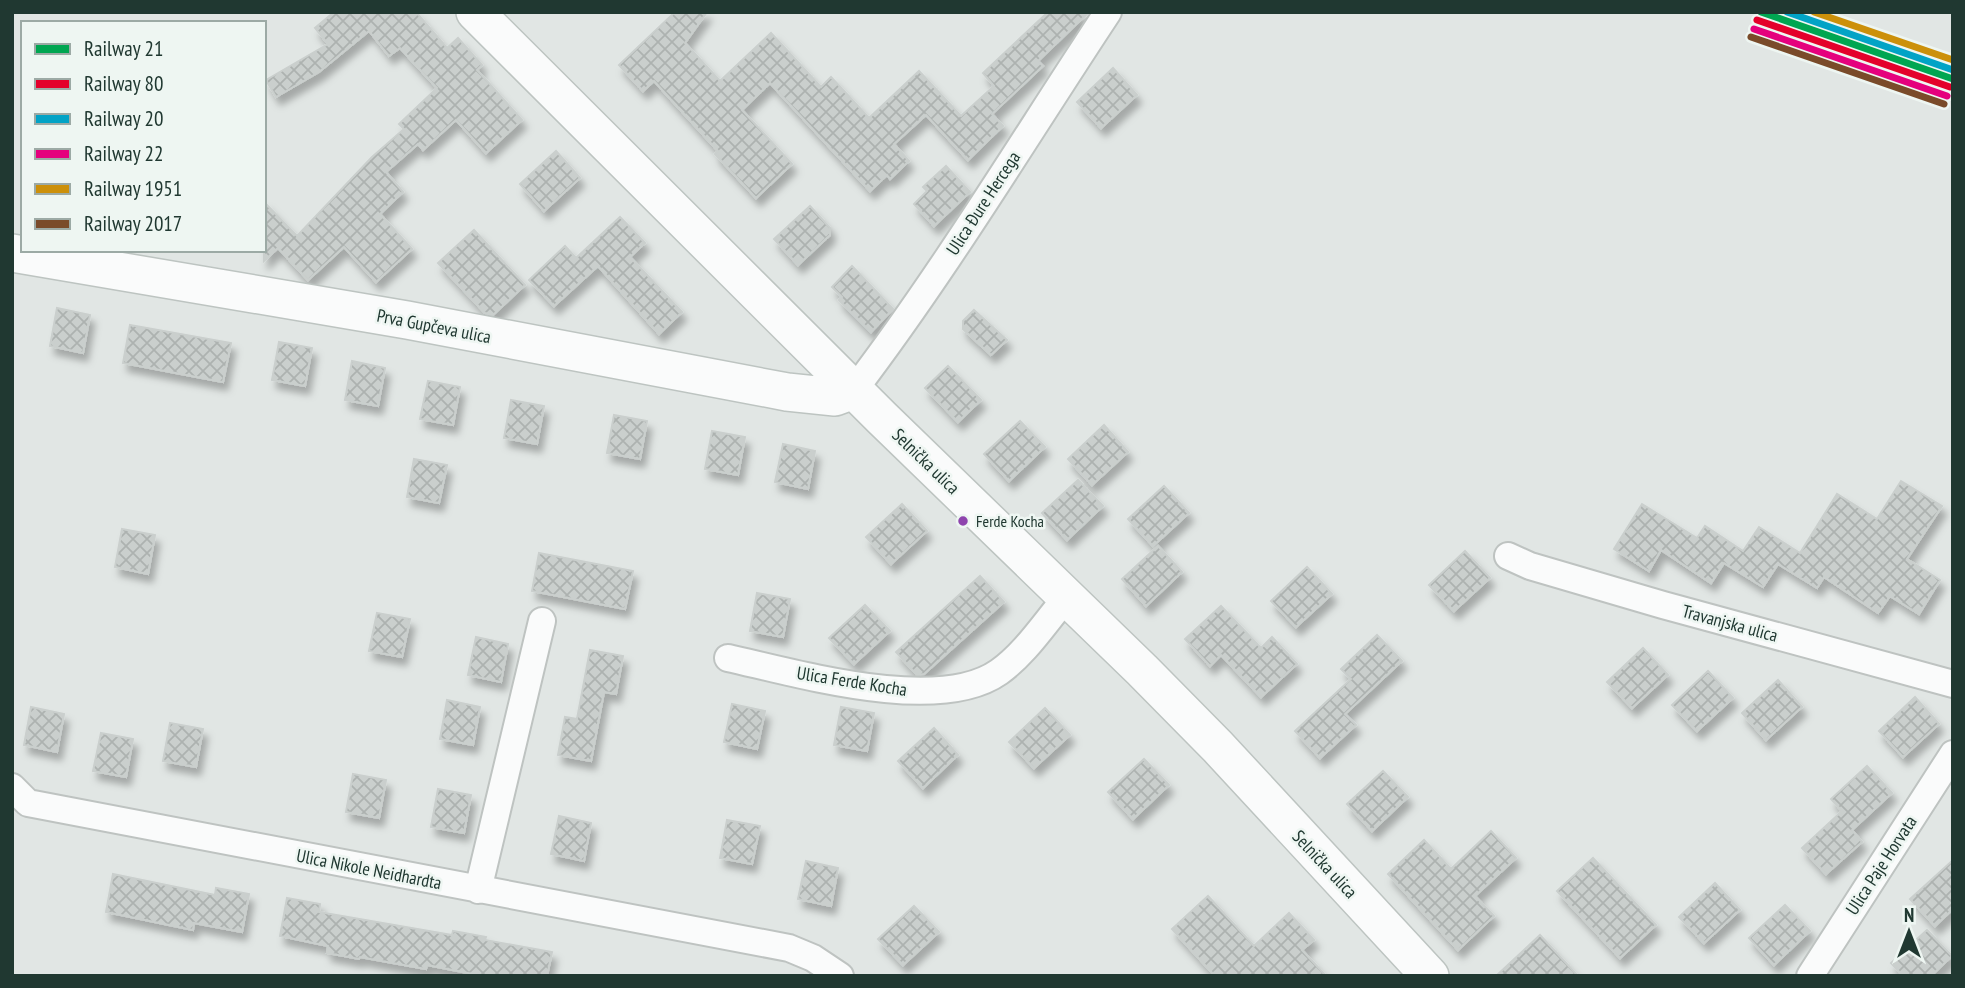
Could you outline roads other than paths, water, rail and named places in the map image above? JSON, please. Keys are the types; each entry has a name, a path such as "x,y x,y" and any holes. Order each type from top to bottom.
{"street":[{"name":"Selnička ulica","path":"475,12 854,390 1218,747 1430,976"},
{"name":"Ulica Đure Hercega","path":"854,390 895,337 936,276 1108,12"},
{"name":"Prva Gupčeva ulica","path":"12,253 407,320 784,391 835,397 854,390"},
{"name":"Travanjska ulica","path":"1508,556 1530,566 1953,684"},
{"name":"Ulica Ferde Kocha","path":"728,658 896,691 924,691 974,684 998,672 1018,654 1067,597"},
{"path":"478,890 542,621"},
{"name":"Ulica Paje Horvata","path":"1810,976 1953,754"},
{"name":"Ulica Nikole Neidhardta","path":"18,797 478,890 789,948 813,958 841,976"}],"rail line":[{"name":"21","path":"1761,12 1953,79"},
{"name":"20","path":"1787,12 1953,70"},
{"name":"1951","path":"1814,12 1953,60"},
{"name":"80","path":"1757,20 1950,87"},
{"name":"22","path":"1754,29 1947,96"},
{"name":"2017","path":"1751,37 1944,104"}],"place":[{"name":"Ferde Kocha","path":"963,521"}]}
